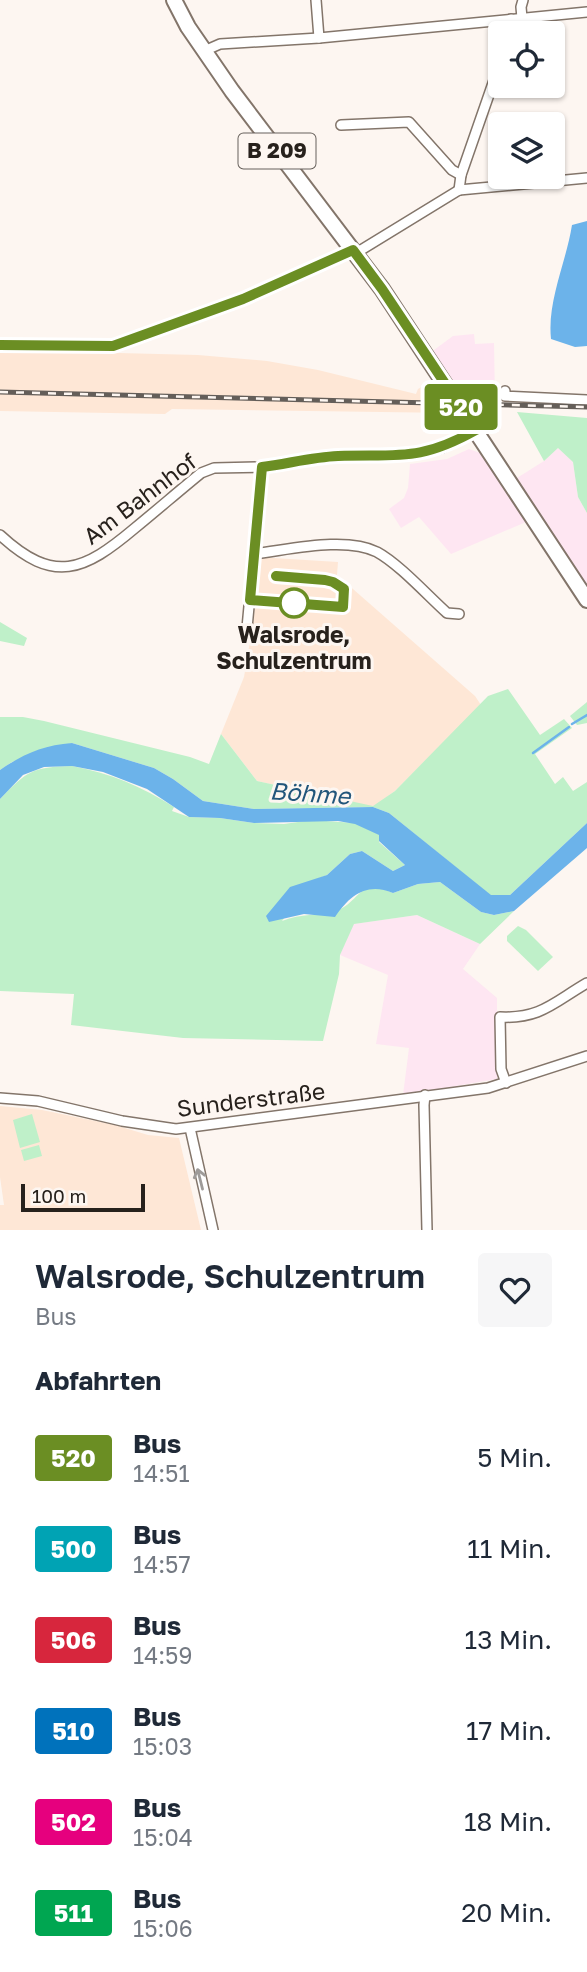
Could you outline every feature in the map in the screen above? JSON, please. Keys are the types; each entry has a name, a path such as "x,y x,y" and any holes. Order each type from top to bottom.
{"main road":[{"name":"B 209","path":"174,0 204,51 382,289 587,600"}],"street":[{"path":"316,0 319,38"},
{"path":"522,18 523,0"},
{"path":"204,51 220,44 319,38 587,12"},
{"path":"459,190 461,175 488,97"},
{"path":"341,125 409,122 452,170 461,175"},
{"path":"0,345 113,346 243,299 354,252 459,190 587,178"},
{"path":"505,391 505,396 587,400"},
{"name":"Am Bahnhof","path":"0,535 16,550 41,564 82,564 106,553 205,471 214,468 262,467 337,456 398,457 425,453 442,448 476,430"},
{"path":"247,628 262,467"},
{"path":"253,554 329,545 361,547 388,560 447,613 459,614"},
{"path":"506,1083 501,1069 500,1017 520,1018 538,1013 587,984"},
{"name":"Sunderstraße","path":"0,1098 52,1103 163,1129 190,1128 488,1088 587,1056"},
{"path":"425,1095 427,1230"},
{"path":"190,1128 213,1230"}],"shaded area":[{"path":"474,334 475,344 494,343 495,400 466,399 430,353 453,336"},
{"path":"0,350 198,355 267,361 318,370 416,394 418,389 433,380 454,413 172,409 165,414 0,411"},
{"path":"558,448 573,462 578,497 587,513 587,587 517,478 544,461"},
{"path":"469,449 480,453 526,522 451,554 419,517 401,528 389,509 404,498 408,488 410,464 447,459"},
{"path":"257,557 338,562 337,575 475,696 481,705 395,791 373,807 257,781 221,734 244,677 254,617"},
{"path":"417,915 480,944 463,969 497,998 497,1079 403,1095 409,1048 376,1044 388,975 340,955 353,924"},
{"path":"0,1106 42,1110 115,1125 148,1135 179,1138 201,1230 0,1230 0,1205 4,1205 0,1177"}],"green space":[{"path":"517,412 587,418 587,513 578,497 573,462 558,448 544,461"},
{"path":"0,622 27,638 24,646 0,641"},
{"path":"508,689 540,735 564,719 572,728 535,754 555,784 563,777 573,791 587,782 587,823 510,895 490,895 389,813 373,807 254,809 203,801 154,768 72,743 12,762 0,770 0,717 44,721 209,764 221,734 257,781 373,806 395,791 488,696"},
{"path":"587,702 587,723 577,725 570,716"},
{"path":"72,766 125,781 174,807 172,811 189,817 254,823 284,824 312,820 355,823 380,835 379,842 405,865 393,871 362,851 350,854 327,875 312,881 282,921 336,911 366,889 381,889 393,893 418,884 440,882 481,912 494,915 514,911 480,944 417,915 354,924 340,955 339,974 323,1041 183,1038 71,1025 74,994 0,991 0,799 31,772"},
{"path":"518,926 526,930 553,957 538,971 507,941 507,936"},
{"path":"32,1114 40,1142 20,1148 13,1120"},
{"path":"39,1145 42,1156 24,1161 21,1150"}],"water":[{"path":"587,221 587,346 575,347 551,339 552,310 572,225"},
{"path":"72,743 154,768 203,801 254,809 373,807 389,813 491,895 510,895 587,823 587,848 514,911 494,915 481,912 440,882 418,884 393,893 367,890 347,902 335,917 304,914 269,922 266,916 290,887 327,875 350,854 362,851 393,871 405,865 379,841 379,835 355,824 338,821 254,823 189,817 147,789 103,772 72,766 44,767 23,775 0,799 0,770 34,751"}],"waterway":[{"path":"572,724 587,715"},
{"path":"533,753 569,727"}],"railway":[{"path":"0,392 587,407"}],"bus line":[{"name":"520","path":"0,345 99,348 125,343 243,299 353,250 476,430 442,448 425,453 398,457 337,456 262,467 250,600 343,607 344,589 339,584 325,580 276,576"}],"place":[{"name":"Walsrode, Schulzentrum","path":"294,603"}],"water label":[{"name":"Böhme","path":"310,794"}]}
